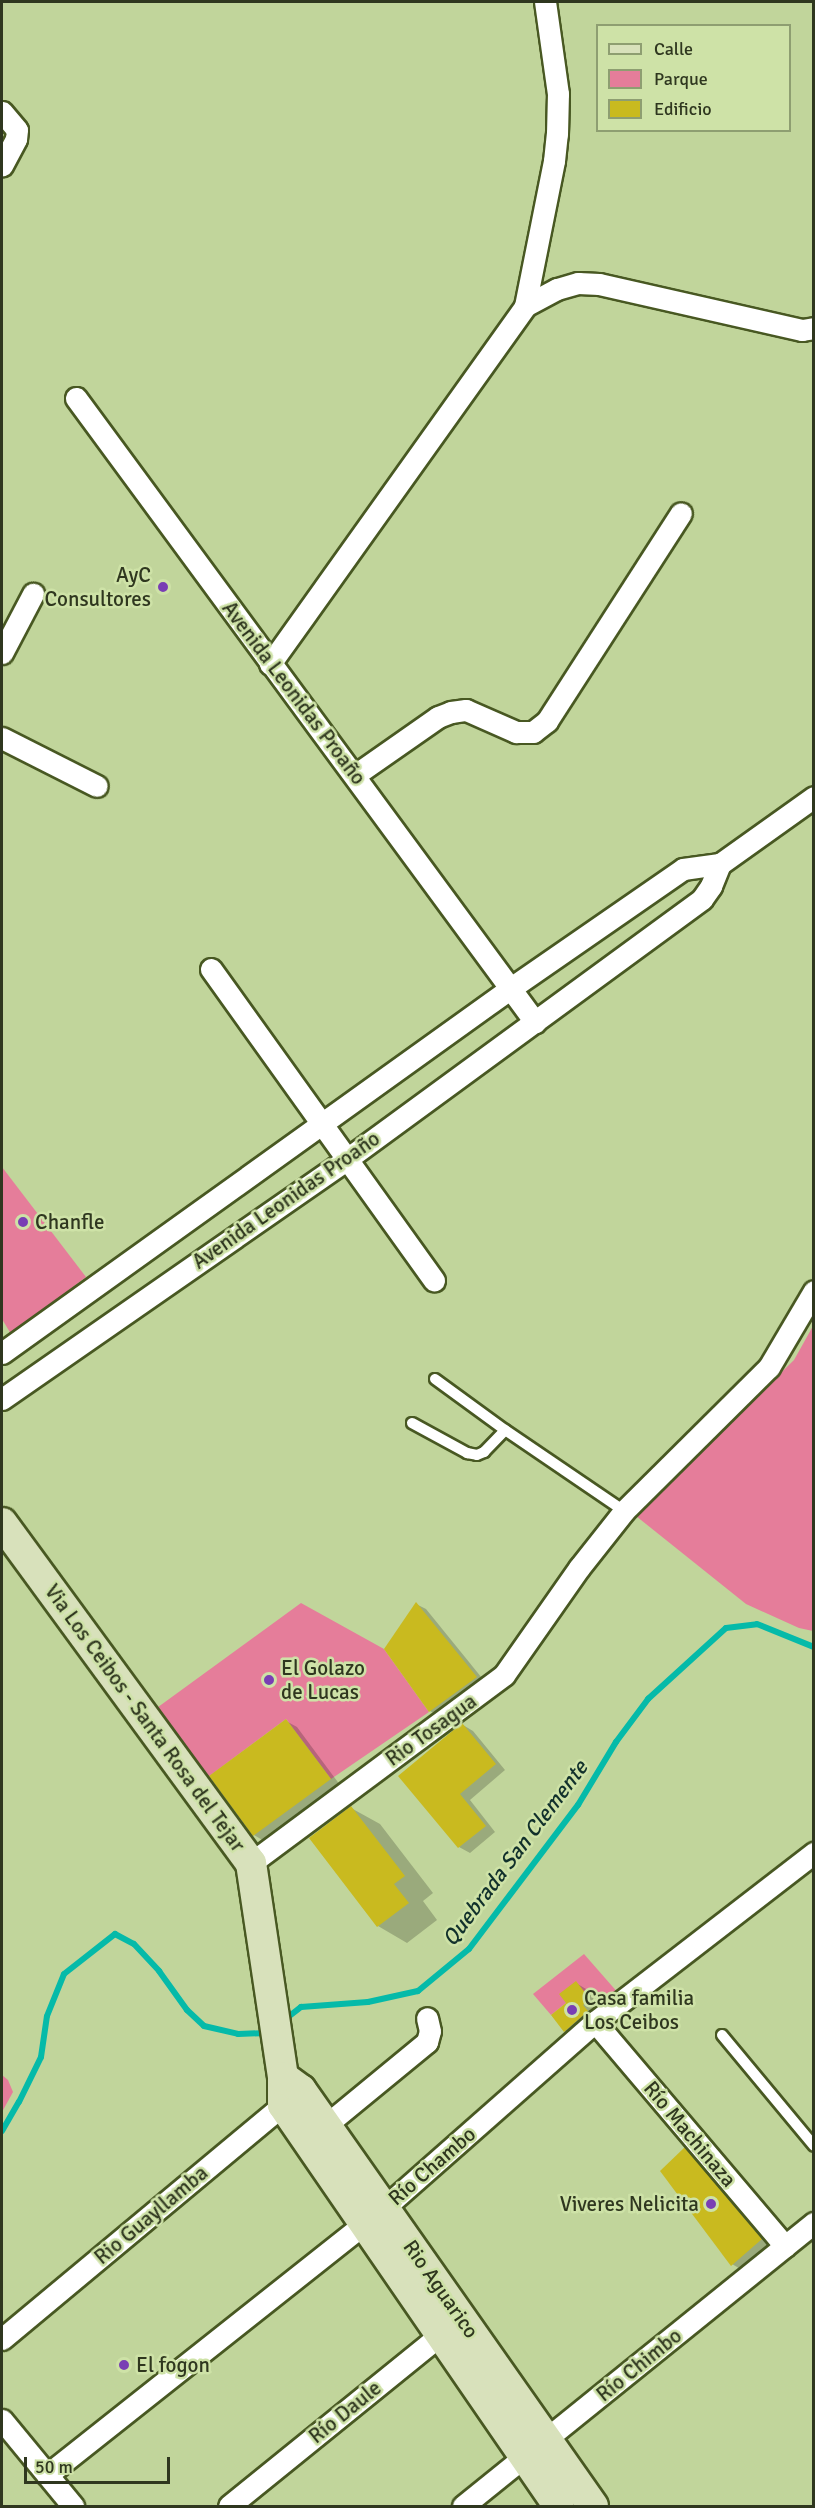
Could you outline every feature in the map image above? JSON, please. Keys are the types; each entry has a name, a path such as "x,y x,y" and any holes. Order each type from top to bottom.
{"main road":[{"name":"Via Los Ceibos - Santa Rosa del Tejar","path":"2,1523 251,1863 271,2006 287,2084"},
{"name":"Rio Aguarico","path":"287,2084 317,2133 536,2449 593,2506"},
{"name":"Rio Aguarico","path":"536,2449 559,2506"}],"street":[{"path":"270,664 525,306 554,161 557,134 558,94 545,2"},
{"path":"2,112 18,130 16,139 2,165"},
{"path":"525,306 557,289 578,283 599,284 802,330 813,328"},
{"name":"Avenida Leonidas Proaño","path":"2,1399 347,1158 535,1022 76,398"},
{"path":"355,775 438,717 451,711 466,710 516,732 532,732 547,721 681,513"},
{"path":"2,652 33,594"},
{"path":"2,738 97,786"},
{"path":"511,988 683,869 720,864 813,797"},
{"path":"535,1022 702,899 711,886 720,864"},
{"path":"211,969 434,1280"},
{"name":"Avenida Leonidas Proaño","path":"2,1353 511,988"},
{"name":"Rio Tosagua","path":"251,1863 504,1675 579,1568 624,1511 769,1367 813,1291"},
{"name":"Río Chambo","path":"46,2475 374,2216 595,2022 813,1852"},
{"path":"317,2133 427,2042 430,2031 427,2018"},
{"name":"Río Machinaza","path":"595,2022 785,2246"},
{"name":"Rio Guayllamba","path":"2,2339 287,2084"},
{"name":"Río Chimbo","path":"463,2506 813,2223"},
{"name":"Río Daule","path":"229,2506 451,2326"},
{"path":"2,2420 73,2506"}],"lane":[{"path":"435,1379 624,1511"},
{"path":"412,1423 467,1453 477,1455 484,1452 506,1430"},
{"path":"722,2035 813,2146"}],"green space":[{"name":"Chanfle","path":"2,1167 86,1277 11,1334 2,1319"},
{"path":"813,1326 813,1631 799,1628 746,1604 636,1516 794,1360"},
{"name":"El Golazo de Lucas","path":"301,1603 384,1649 429,1712 331,1779 286,1719 204,1780 154,1710"},
{"path":"584,1954 619,1994 604,2008 592,1992 566,2003 551,2015 533,1994"},
{"path":"2,2075 8,2080 13,2092 2,2112"}],"building":[{"path":"416,1602 477,1677 429,1712 384,1649"},
{"path":"286,1719 331,1779 253,1836 209,1776"},
{"path":"462,1723 496,1764 460,1794 486,1826 458,1848 398,1776"},
{"path":"351,1806 405,1876 394,1884 409,1903 377,1927 309,1838"},
{"name":"Casa familia Los Ceibos","path":"576,1981 590,1999 583,2005 588,2011 564,2032 551,2015 566,2003 559,1994"},
{"name":"Viveres Nelicita","path":"685,2147 762,2239 731,2266 660,2171"}],"waterway":[{"name":"Quebrada San Clemente","path":"283,2021 301,2007 368,2002 418,1991 469,1949 578,1805 616,1742 648,1699 726,1628 757,1624 814,1647"},
{"name":"Quebrada San Clemente","path":"2,2131 41,2057 47,2016 64,1974 115,1934 134,1944 159,1971 187,2010 204,2026 238,2034 267,2033"}],"place":[{"name":"AyC Consultores","path":"163,587"},
{"name":"Chanfle","path":"23,1222"},
{"name":"El Golazo de Lucas","path":"269,1680"},
{"name":"Casa familia Los Ceibos","path":"572,2010"},
{"name":"Viveres Nelicita","path":"711,2204"},
{"name":"El fogon","path":"124,2365"}]}
